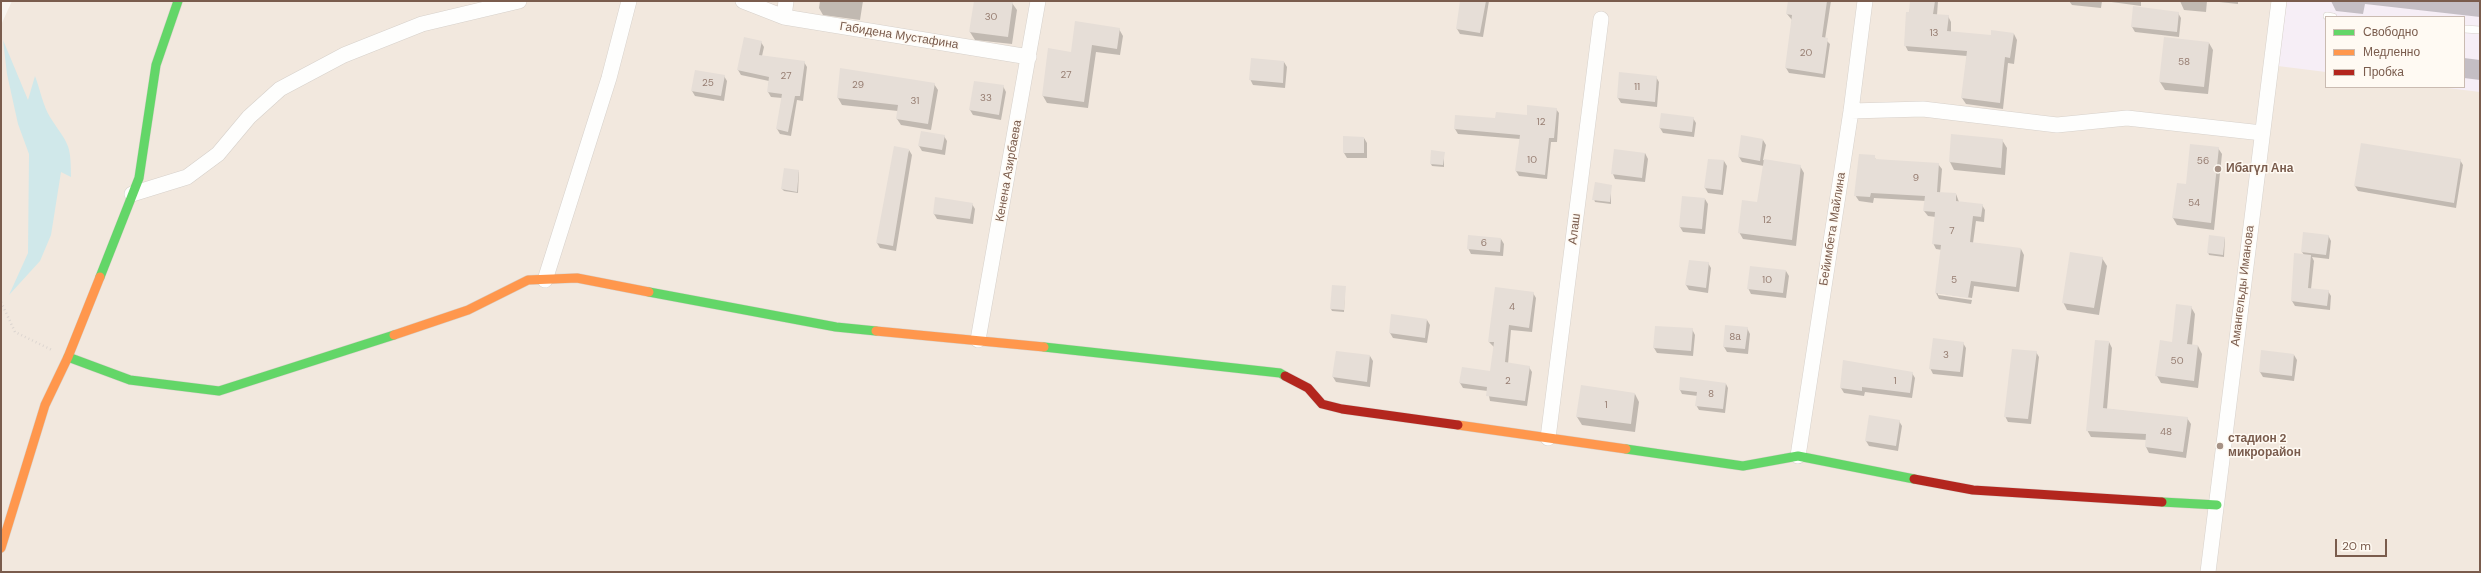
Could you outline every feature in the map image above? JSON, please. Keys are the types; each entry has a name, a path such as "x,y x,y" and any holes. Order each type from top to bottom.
{"street":[{"path":"1,548 45,405 68,357 139,178 148,106 156,64 178,1"},
{"path":"132,194 187,177 218,154 249,117 280,89 344,55 422,24 519,1"},
{"path":"545,280 609,78 629,1"},
{"name":"Габидена Мустафина","path":"743,1 784,17 1030,57"},
{"path":"784,17 786,1"},
{"name":"Кенена Азирбаева","path":"978,340 1030,57 1038,1"},
{"name":"Бейимбета Майлина","path":"1798,456 1851,111 1865,1"},
{"name":"Амангельды Иманова","path":"2208,572 2279,1"},
{"name":"Алаш","path":"1548,438 1601,19"},
{"path":"1851,111 1922,109 2057,125 2127,118 2262,133"},
{"path":"68,357 130,380 219,391 442,320 468,310 528,280 577,278 836,327 978,340 1280,373 1308,388 1322,404 1342,409 1743,466 1798,456 1973,490 2217,505"}],"lane":[{"path":"2465,29 2480,30"}],"path":[{"path":"1,302 15,332 68,357"}],"shaded area":[{"path":"12,1 2480,1 2480,572 1,572 1,25"},
{"path":"2287,1 2480,1 2480,92 2448,88 2465,88 2465,16 2325,16 2325,72 2278,66"}],"water":[{"path":"3,40 28,100 35,76 43,103 67,144 71,166 71,177 61,172 51,235 40,261 9,295 28,253 29,154 18,124 7,74"}],"building":[{"path":"974,1 1013,1 1008,37 969,32"},
{"path":"1460,1 1486,1 1480,33 1456,29"},
{"path":"1788,1 1827,1 1822,37 1828,38 1823,74 1785,68 1792,15 1786,14"},
{"path":"1910,1 1935,1 1933,14 1949,15 1947,31 1991,35 1991,30 2014,33 2010,58 2005,57 2000,103 1961,98 1967,51 1904,46 1906,12 1909,12"},
{"path":"2133,6 2179,12 2177,32 2131,27"},
{"path":"1075,21 1120,28 1117,49 1092,45 1084,102 1042,96 1048,48 1071,52"},
{"path":"744,37 762,41 759,55 805,61 800,96 795,96 788,132 776,129 782,94 767,92 769,77 737,70"},
{"path":"2164,37 2209,42 2204,87 2159,82"},
{"path":"1251,58 1284,61 1283,83 1249,80"},
{"path":"840,68 935,83 928,124 896,119 898,105 837,98"},
{"path":"695,70 725,75 721,96 691,91"},
{"path":"1619,72 1657,76 1655,102 1617,98"},
{"path":"974,81 1004,85 999,115 969,110"},
{"path":"1527,105 1557,108 1554,138 1549,138 1545,175 1515,171 1520,135 1454,129 1455,115 1495,118 1496,112 1527,115"},
{"path":"1661,113 1694,117 1692,132 1659,128"},
{"path":"921,131 945,135 942,150 918,146"},
{"path":"1951,134 2003,139 2001,168 1949,162"},
{"path":"1741,135 1763,139 1760,161 1738,157"},
{"path":"1343,136 1364,137 1364,153 1343,153"},
{"path":"2361,143 2461,159 2454,203 2354,186"},
{"path":"2190,144 2219,147 2211,223 2172,218 2177,183 2186,184"},
{"path":"894,146 909,149 893,246 876,243"},
{"path":"1614,149 1645,153 1642,178 1611,174"},
{"path":"1431,150 1445,152 1443,165 1430,164"},
{"path":"1859,154 1875,155 1875,159 1939,163 1937,192 1956,193 1956,201 1983,204 1981,217 1973,216 1970,242 2021,248 2016,287 1971,281 1968,298 1935,293 1941,245 1932,244 1935,212 1923,211 1925,196 1871,193 1870,197 1854,196"},
{"path":"1708,159 1724,160 1721,190 1704,188"},
{"path":"1764,159 1801,165 1792,240 1738,233 1742,200 1757,202"},
{"path":"784,168 799,170 797,192 781,189"},
{"path":"1595,182 1612,185 1610,202 1592,200"},
{"path":"1682,196 1705,198 1702,229 1679,227"},
{"path":"935,197 973,203 970,219 933,214"},
{"path":"2303,232 2329,235 2326,255 2301,252"},
{"path":"1468,235 1501,238 1500,252 1467,249"},
{"path":"2209,235 2225,237 2223,255 2207,253"},
{"path":"2070,252 2103,257 2094,308 2062,303"},
{"path":"2294,253 2311,255 2308,288 2329,290 2327,306 2291,301"},
{"path":"1689,260 1709,262 1706,288 1685,285"},
{"path":"1750,266 1786,270 1783,293 1747,289"},
{"path":"1332,285 1346,286 1344,310 1330,309"},
{"path":"1495,287 1534,292 1529,328 1509,325 1505,362 1530,366 1525,401 1486,396 1487,387 1459,383 1462,367 1490,371 1494,342 1488,342"},
{"path":"2176,304 2192,306 2187,344 2198,345 2194,381 2155,376 2160,340 2172,342"},
{"path":"1391,314 1427,319 1425,338 1389,333"},
{"path":"1725,325 1748,327 1745,349 1723,347"},
{"path":"1655,326 1693,328 1691,351 1653,348"},
{"path":"1933,338 1964,342 1960,372 1929,369"},
{"path":"2095,340 2109,341 2103,408 2188,417 2183,452 2145,447 2146,434 2086,431"},
{"path":"2012,349 2037,351 2028,419 2004,417"},
{"path":"2261,350 2294,354 2292,376 2259,372"},
{"path":"1336,351 1370,355 1367,382 1332,377"},
{"path":"1843,360 1913,372 1910,393 1862,387 1862,391 1840,388"},
{"path":"1680,377 1726,383 1723,409 1695,406 1697,392 1679,390"},
{"path":"1581,385 1635,393 1631,424 1576,417"},
{"path":"1869,415 1900,420 1896,446 1865,441"}],"traffic: fast":[{"path":"100,277 139,178 156,65 178,1"},
{"path":"649,292 836,327 876,331"},
{"path":"68,357 130,380 219,391 394,335"},
{"path":"1044,347 1280,373 1285,376"},
{"path":"1626,449 1743,466 1798,456 1914,479"},
{"path":"2162,502 2217,505"}],"traffic: slow":[{"path":"1,548 45,405 68,357 100,277"},
{"path":"394,335 468,310 528,280 577,278 649,292"},
{"path":"876,331 1044,347"},
{"path":"1458,425 1626,449"}],"traffic: jam":[{"path":"1285,376 1308,388 1322,404 1342,409 1458,425"},
{"path":"1914,479 1973,490 2162,502"}],"place":[{"name":"Ибагүл Ана","path":"2218,169"},
{"name":"стадион 2 микрорайон","path":"2220,446"}]}
